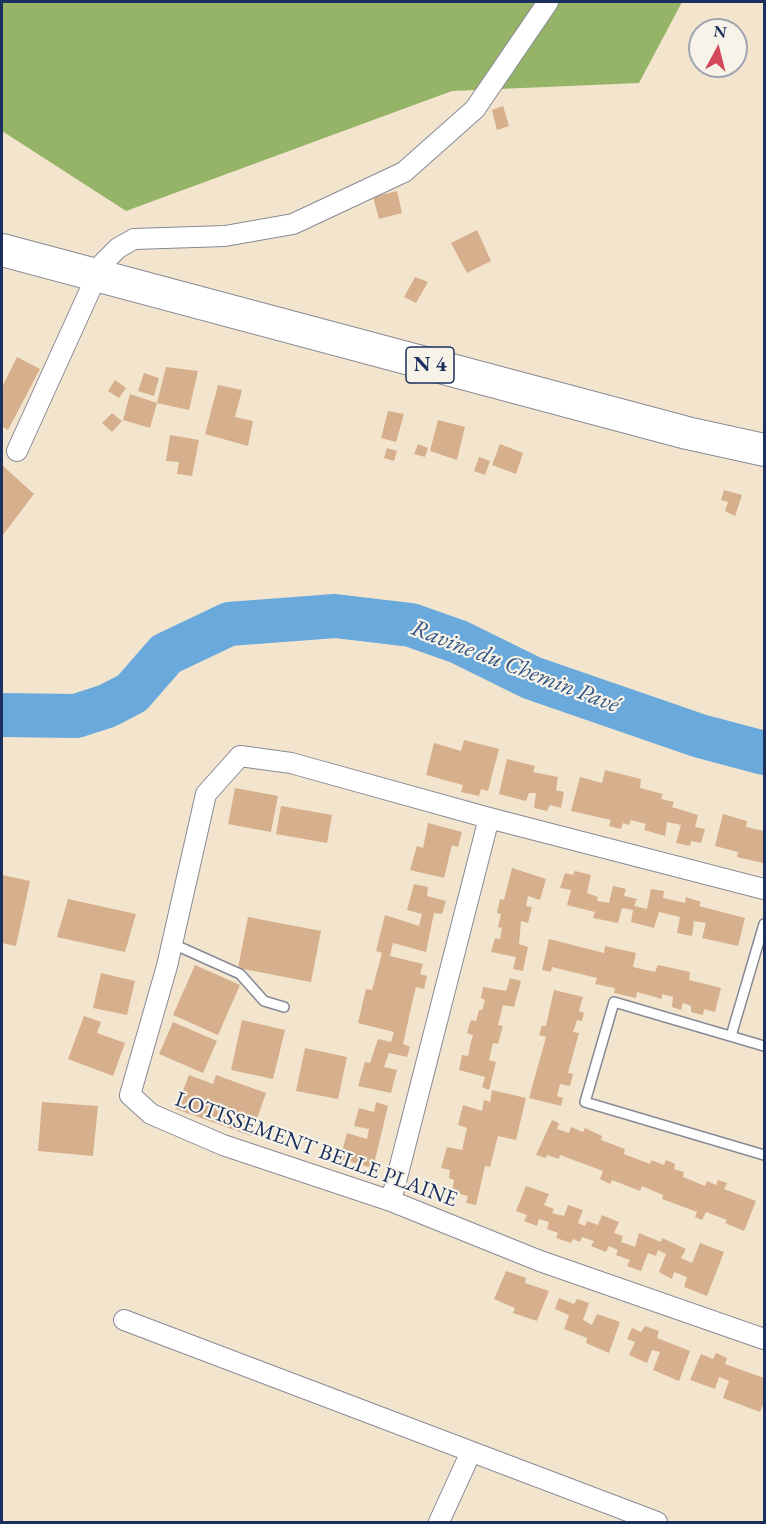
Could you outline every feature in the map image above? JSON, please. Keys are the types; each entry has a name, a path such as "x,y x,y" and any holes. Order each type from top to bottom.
{"highway":[{"name":"N 4","path":"2,240 99,270 675,430 765,450"},
{"name":"N 4","path":"2,250 99,270 683,419 765,437"}],"street":[{"path":"17,451 99,270 118,248 134,239 225,236 293,224 404,172 475,109 548,2"},
{"name":"LOTISSEMENT BELLE PLAINE","path":"765,889 489,818 291,762 240,756 206,794 172,944 130,1095 151,1114 223,1145 391,1201 540,1261 765,1339"},
{"path":"391,1201 489,818"},
{"path":"124,1320 657,1522"},
{"path":"439,1522 471,1452"}],"lane":[{"path":"731,1036 765,924"},
{"path":"172,944 240,974 264,1001 284,1007"},
{"path":"765,1046 614,1002 585,1102 765,1155"}],"green space":[{"path":"2,2 682,2 639,83 452,91 126,211 2,131"}],"building":[{"path":"503,106 509,126 497,130 492,110"},
{"path":"397,191 402,213 379,219 373,197"},
{"path":"477,230 491,261 467,273 451,243"},
{"path":"415,277 428,282 416,303 404,297"},
{"path":"17,357 40,369 8,430 2,426 2,387"},
{"path":"166,367 198,371 189,410 157,403"},
{"path":"144,373 159,378 154,396 138,391"},
{"path":"115,380 126,388 119,398 108,391"},
{"path":"218,385 242,390 235,417 253,421 248,446 205,434"},
{"path":"130,394 157,403 150,428 123,420"},
{"path":"388,411 404,414 396,442 381,438"},
{"path":"112,413 122,421 112,432 102,423"},
{"path":"438,420 465,427 457,460 430,451"},
{"path":"170,435 199,440 192,476 177,474 179,462 166,461"},
{"path":"418,444 428,448 425,457 414,454"},
{"path":"500,444 523,453 516,474 492,465"},
{"path":"387,448 397,451 394,461 384,458"},
{"path":"479,457 490,461 485,475 474,471"},
{"path":"2,465 34,494 2,536"},
{"path":"724,490 742,495 735,516 725,511 728,502 721,500"},
{"path":"464,740 499,749 488,791 481,789 479,796 461,792 463,785 426,775 434,743 461,751"},
{"path":"507,759 535,766 533,772 558,777 556,790 564,792 561,808 550,805 547,811 534,808 536,793 529,793 526,801 499,794"},
{"path":"605,770 641,779 640,788 663,794 661,799 674,802 672,807 698,815 695,827 705,829 701,843 691,841 690,846 676,843 681,825 667,822 665,836 644,830 646,824 631,820 629,825 623,823 621,829 609,826 611,820 571,811 580,777 602,783"},
{"path":"235,788 278,796 271,832 228,824"},
{"path":"281,806 332,815 327,843 276,834"},
{"path":"723,814 747,821 746,827 764,831 763,863 737,857 738,852 715,846"},
{"path":"428,823 462,832 458,847 452,845 444,878 410,870 417,846 423,848"},
{"path":"512,868 546,879 540,900 528,896 526,906 532,907 528,923 521,921 519,944 528,947 523,971 513,969 516,957 491,952 495,938 500,939 502,928 498,927 501,914 497,913 500,899 504,900"},
{"path":"575,871 591,875 587,893 598,897 597,901 609,903 613,886 626,889 624,896 637,899 634,906 647,909 651,889 664,891 663,898 685,903 686,897 701,902 699,906 745,918 738,946 702,938 706,923 694,921 692,936 677,933 680,917 659,912 654,928 631,922 633,910 622,908 618,923 593,918 595,912 567,905 571,890 560,888 565,873 573,875"},
{"path":"2,875 30,881 16,946 2,943"},
{"path":"414,884 428,887 427,896 446,901 442,914 434,913 426,952 393,943 390,956 423,964 420,974 427,976 424,989 416,987 413,999 403,1044 410,1047 407,1057 389,1053 384,1067 397,1070 391,1093 358,1086 365,1062 370,1063 378,1039 391,1042 394,1032 358,1023 366,989 372,990 382,953 376,951 385,915 419,926 422,914 407,910"},
{"path":"68,899 136,914 125,952 57,937"},
{"path":"248,917 321,931 311,982 238,968"},
{"path":"549,939 604,953 605,946 636,953 633,967 655,972 658,965 690,972 689,980 721,988 715,1012 704,1009 703,1015 691,1012 691,1006 683,1003 681,1010 672,1007 673,997 662,994 662,999 637,992 636,998 614,993 615,988 595,984 597,978 552,967 551,972 542,970"},
{"path":"195,965 240,985 218,1035 173,1015"},
{"path":"101,973 135,981 127,1015 93,1008"},
{"path":"510,978 521,981 514,1007 503,1005 498,1025 503,1026 498,1044 493,1043 489,1060 496,1062 489,1090 482,1087 485,1077 459,1070 462,1055 468,1056 473,1035 467,1033 471,1020 476,1021 485,1000 481,998 483,987 506,991"},
{"path":"554,990 583,997 579,1011 584,1013 582,1021 577,1020 573,1032 579,1033 568,1073 573,1074 570,1086 560,1084 557,1096 563,1098 561,1106 529,1098 546,1037 539,1035 542,1026 546,1026"},
{"path":"84,1016 101,1022 97,1033 125,1043 113,1076 68,1059"},
{"path":"242,1020 285,1030 273,1079 231,1070"},
{"path":"173,1022 217,1041 203,1073 159,1054"},
{"path":"305,1048 347,1057 338,1099 296,1091"},
{"path":"189,1075 213,1084 216,1075 266,1093 251,1136 176,1109"},
{"path":"492,1090 526,1098 516,1140 498,1136 490,1167 485,1166 476,1205 466,1203 468,1196 452,1192 454,1180 449,1178 450,1170 441,1168 447,1147 462,1150 467,1128 458,1125 463,1105 482,1111 484,1100 490,1102"},
{"path":"42,1102 98,1106 93,1156 38,1151"},
{"path":"376,1102 388,1106 373,1168 340,1159 347,1133 367,1139 369,1129 354,1126 359,1108 374,1112"},
{"path":"552,1120 559,1123 557,1129 569,1133 571,1127 583,1132 585,1128 602,1136 601,1140 625,1149 624,1154 650,1164 651,1160 664,1165 666,1160 675,1164 674,1169 684,1172 683,1177 705,1186 707,1181 716,1185 718,1180 727,1183 724,1189 756,1201 744,1231 725,1223 727,1220 706,1212 702,1220 695,1217 697,1212 662,1199 663,1195 642,1186 640,1191 612,1180 610,1184 600,1179 603,1171 560,1155 559,1159 547,1155 546,1158 536,1155"},
{"path":"526,1186 549,1194 544,1205 554,1209 552,1213 564,1216 568,1205 583,1210 578,1223 585,1226 587,1221 598,1225 602,1215 619,1222 614,1233 623,1236 621,1242 635,1247 639,1233 661,1242 662,1238 686,1249 681,1258 692,1263 700,1243 724,1252 707,1296 684,1287 687,1277 674,1272 672,1279 659,1272 666,1254 658,1250 656,1256 648,1253 641,1271 627,1266 630,1260 616,1255 618,1250 609,1246 606,1252 591,1246 594,1241 582,1237 580,1242 573,1239 571,1243 556,1238 558,1233 547,1229 549,1222 539,1219 537,1226 524,1221 527,1215 516,1211"},
{"path":"506,1271 526,1278 525,1283 549,1291 537,1321 513,1313 515,1308 494,1299"},
{"path":"559,1298 574,1304 577,1299 589,1303 583,1320 592,1325 597,1314 620,1322 609,1353 586,1343 587,1338 564,1329 569,1315 555,1309"},
{"path":"645,1326 659,1331 657,1338 690,1351 679,1381 653,1370 660,1352 652,1350 647,1363 629,1355 635,1342 627,1339 632,1328 641,1332"},
{"path":"716,1353 727,1358 725,1364 764,1378 764,1402 760,1412 723,1398 729,1381 719,1377 715,1389 690,1380 701,1354 713,1359"}],"waterway":[{"name":"Ravine du Chemin Pavé","path":"2,715 76,716 107,706 132,693 166,654 229,624 335,616 411,625 459,642 532,678 700,736 764,753"}]}
